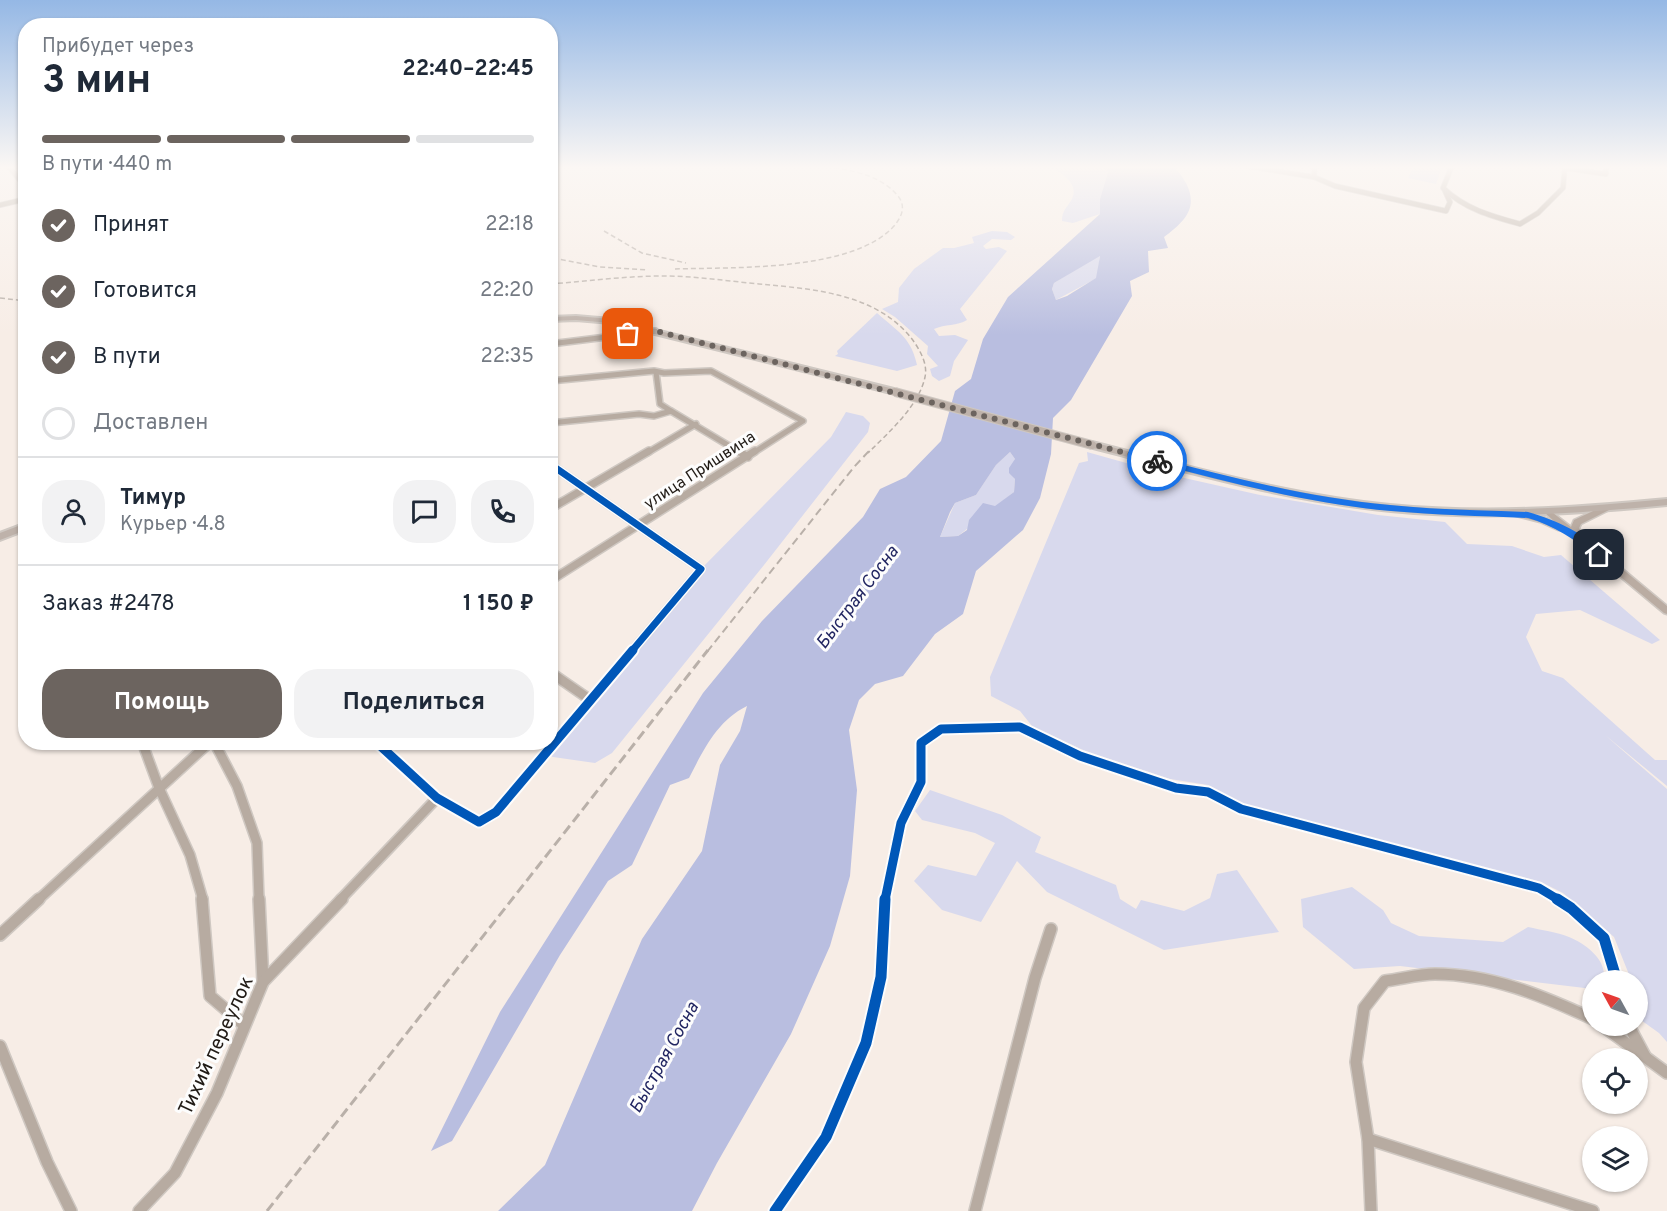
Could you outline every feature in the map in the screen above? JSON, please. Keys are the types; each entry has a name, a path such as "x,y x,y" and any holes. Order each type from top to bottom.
{"highway":[{"path":"558,319 576,318 611,321 656,331 1092,445 1268,489 1332,500 1391,508 1515,513 1667,501"},
{"path":"0,537 18,529"}],"main road":[{"path":"1581,539 1575,528 1577,522 1606,507"},
{"path":"1548,512 1667,611"},
{"path":"1515,513 1543,520 1581,539"}],"street":[{"path":"558,343 656,331"},
{"name":"улица Пришвина","path":"558,576 639,527 803,421 711,370 656,372"},
{"path":"558,380 656,372 660,404 748,457"},
{"path":"558,422 639,414 654,416 671,411"},
{"path":"558,505 696,424"},
{"path":"558,470 701,569 558,737"},
{"path":"558,678 589,699"},
{"path":"775,1211 826,1137 866,1043 881,977 885,890 901,822 921,782 921,743 941,729 1020,727 1080,756 1176,788 1208,792 1241,809 1539,888 1571,908 1604,938 1614,970"},
{"path":"145,750 159,788 190,855 203,902 210,996 244,1025"},
{"path":"0,935 201,750"},
{"path":"218,750 237,786 257,843 263,982"},
{"path":"385,750 437,798 479,822 496,812 547,750"},
{"name":"Тихий переулок","path":"139,1211 175,1173 217,1093 263,982 437,798"},
{"path":"975,1211 1035,978 1051,929"},
{"path":"1371,1211 1368,1139 1356,1062 1364,1008 1385,981 1436,974 1504,984 1582,1013"},
{"path":"1616,1036 1632,1048"},
{"path":"0,1046 47,1162 72,1211"},
{"path":"1648,1060 1667,1073"},
{"path":"1368,1139 1593,1211"}],"shaded area":[{"path":"992,231 1007,232 1015,237 1011,240 992,239 983,246 986,249 999,247 1007,251 960,309 967,320 934,329 939,336 955,335 968,340 954,361 950,376 939,381 932,376 930,369 938,366 927,354 928,346 895,317 882,309 898,302 899,288 914,269 943,248 974,243 972,237"},
{"path":"1100,255 1097,278 1056,300 1052,289 1054,283"},
{"path":"877,313 907,341 917,365 897,371 835,356 838,354 837,351"},
{"path":"846,412 863,416 870,423 868,432 612,753 595,763 553,757 544,753 547,750 558,750 558,737 701,569 831,437"},
{"path":"1010,452 1015,459 1010,473 1015,479 1014,492 958,536 940,537 955,503 976,495 996,465"},
{"path":"1087,452 1162,473 1260,495 1378,515 1445,522 1467,544 1512,546 1544,557 1561,555 1660,640 1652,644 1580,610 1536,614 1526,637 1542,671 1563,678 1655,760 1667,760 1667,786 1605,735 1667,789 1667,1042 1648,1025 1648,970 1627,970 1614,937 1563,893 1541,882 1242,804 1208,785 1170,779 1085,751 1032,726 1020,711 991,696 990,677 1079,463 1088,461"},
{"path":"930,790 1002,815 1041,837 1035,852 1116,885 1120,899 1136,909 1141,900 1184,911 1210,898 1217,874 1237,870 1279,932 1164,950 1047,892 1017,861 981,922 942,910 914,881 928,865 976,876 995,843 975,833 922,820 915,811"},
{"path":"1352,887 1383,910 1391,923 1419,936 1503,942 1528,927 1554,932 1569,937 1589,949 1595,954 1603,970 1582,970 1582,988 1400,966 1354,969 1303,927 1301,899"}],"water":[{"name":"Быстрая Сосна","path":"1091,223 1181,223 1164,237 1168,248 1148,251 1149,272 1130,281 1132,296 1071,400 1053,418 1051,454 1040,498 1023,530 976,571 963,614 935,634 903,676 875,684 859,700 849,730 857,790 850,876 830,946 791,1034 692,1211 498,1211 545,1165 642,939 702,851 720,765 740,731 747,706 719,728 706,746 689,778 670,785 632,865 608,881 560,955 452,1141 431,1151 500,1012 703,693 762,621 863,517 880,489 906,477 941,441 955,391 971,379 983,339 1008,297","holes":["1100,256 1096,278 1067,296 1056,300 1052,289 1054,283","1010,452 1015,459 1009,468 1009,473 1015,479 1014,492 995,506 983,503 969,520 967,530 958,536 940,537 955,503 976,495 996,465"]}],"railway":[{"path":"675,269 760,267 823,259 852,251 876,240 896,223"},
{"path":"604,231 642,253 686,263"},
{"path":"558,259 600,267 648,270"},
{"path":"558,283 650,276 699,278 822,291 862,303 880,312 912,339 923,357 926,372 922,388 910,409 868,453"},
{"path":"0,298 18,300"},
{"path":"707,652 869,451"},
{"path":"267,1211 708,650"}],"cycle path":[{"path":"558,470 701,569 558,739"},
{"path":"775,1211 826,1137 866,1043 881,977 885,890 901,823 921,782 921,743 941,729 1020,727 1080,756 1176,788 1208,792 1241,809 1539,888 1571,908 1604,938 1614,970"},
{"path":"385,750 437,798 479,822 496,812 548,750"}],"way so far":[{"path":"628,334 656,331 1157,461"}],"route":[{"path":"1157,461 1268,489 1332,500 1391,508 1528,515 1556,525 1581,539 1599,555"}]}
